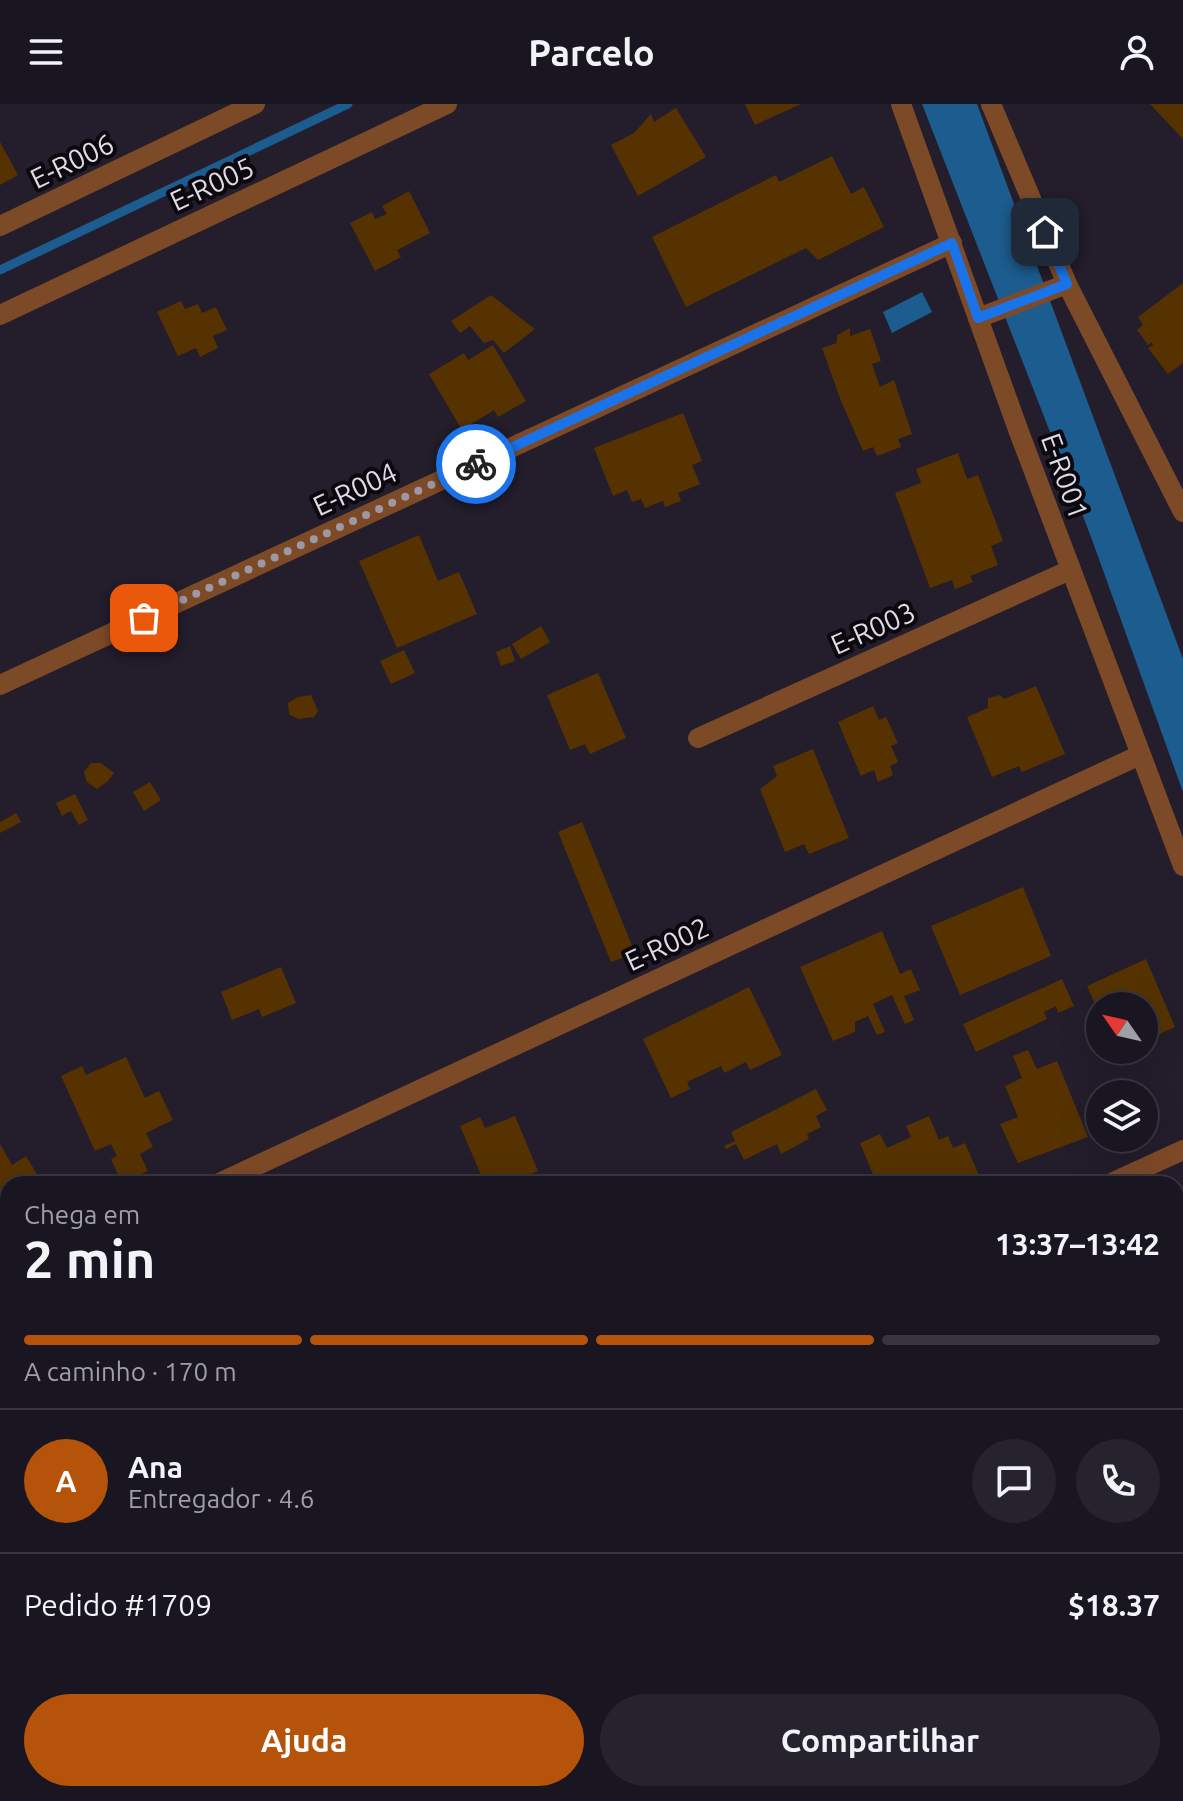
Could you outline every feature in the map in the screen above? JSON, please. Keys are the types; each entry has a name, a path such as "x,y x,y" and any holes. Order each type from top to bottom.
{"street":[{"name":"E-R006","path":"0,226 255,104"},
{"name":"E-R005","path":"0,315 447,104"},
{"name":"E-R001","path":"901,104 1070,570 1183,866"},
{"path":"991,104 1067,284 1183,512"},
{"name":"E-R004","path":"0,685 952,243"},
{"path":"978,318 1067,284"},
{"name":"E-R003","path":"698,738 1070,570"},
{"name":"E-R002","path":"234,1176 1140,755"},
{"path":"1126,1176 1183,1150"}],"water":[{"path":"922,104 977,104 1183,659 1183,792 1091,537"},
{"path":"922,292 932,312 892,333 883,312"}],"building":[{"path":"745,104 801,104 755,125"},
{"path":"1150,104 1183,104 1183,139"},
{"path":"676,108 706,157 638,196 611,145 634,133 651,114 654,122"},
{"path":"0,142 18,175 0,185"},
{"path":"832,156 851,194 864,187 884,227 818,260 806,248 686,307 652,237 776,175 779,182"},
{"path":"409,191 430,233 397,250 401,257 375,271 350,223 372,212 375,219 387,214 382,206"},
{"path":"1183,283 1183,363 1168,374 1148,348 1153,345 1152,342 1148,345 1137,330 1143,325 1138,317"},
{"path":"491,295 535,329 504,353 493,340 484,343 470,326 460,333 451,321"},
{"path":"181,301 185,309 198,304 202,313 216,307 227,330 213,336 218,348 200,357 196,348 178,356 157,312"},
{"path":"850,328 850,336 870,329 881,361 872,364 880,387 894,380 912,434 898,439 901,447 877,456 873,447 863,451 822,348 837,343 837,335"},
{"path":"493,345 526,401 498,417 494,410 462,430 429,374 464,353 468,360"},
{"path":"683,413 702,461 692,465 700,484 678,493 681,501 665,507 663,501 645,508 641,499 632,502 627,490 613,496 594,448"},
{"path":"958,453 967,479 978,475 1003,541 991,546 998,565 970,576 973,582 955,589 952,580 930,588 895,493 921,483 916,469"},
{"path":"419,535 438,581 459,572 477,614 397,648 359,561"},
{"path":"541,626 550,642 521,659 512,644"},
{"path":"510,646 515,661 501,666 496,652"},
{"path":"404,650 415,673 391,684 380,661"},
{"path":"598,673 626,738 590,754 585,744 570,750 547,695"},
{"path":"1036,686 1065,754 1022,772 1019,766 992,777 967,717 988,708 988,698 1000,695 1004,699"},
{"path":"311,695 318,711 314,717 298,719 289,714 288,703"},
{"path":"873,706 879,720 886,717 898,743 891,746 898,762 890,766 893,775 878,782 874,770 861,776 838,722"},
{"path":"813,749 849,838 809,854 804,844 785,852 760,789 777,776 773,766"},
{"path":"91,763 101,763 114,773 97,789 87,782 84,772"},
{"path":"150,782 161,800 144,811 133,792"},
{"path":"75,794 88,820 79,825 71,811 62,816 56,803"},
{"path":"16,813 21,822 0,833 0,822"},
{"path":"582,822 635,953 611,962 558,832"},
{"path":"1023,887 1051,956 960,995 931,926"},
{"path":"882,931 900,974 911,969 920,990 904,996 914,1020 905,1024 892,995 873,1004 885,1032 877,1035 868,1016 855,1022 855,1032 833,1041 800,967"},
{"path":"1146,959 1175,1027 1158,1035 1158,992 1090,992 1087,986"},
{"path":"281,967 296,1003 262,1017 259,1009 232,1020 221,992"},
{"path":"1062,979 1074,1006 1058,1013 1056,1006 1044,1012 1047,1019 976,1052 963,1024"},
{"path":"749,987 782,1055 750,1070 746,1062 724,1073 721,1066 687,1082 690,1089 671,1098 643,1039"},
{"path":"1028,1050 1037,1069 1057,1061 1086,1138 1018,1163 1000,1124 1018,1117 1005,1086 1022,1078 1013,1056"},
{"path":"126,1057 145,1098 159,1091 173,1120 146,1133 153,1147 140,1154 148,1171 137,1176 119,1176 111,1159 117,1156 111,1144 95,1151 61,1076 82,1066 86,1075"},
{"path":"816,1089 827,1110 816,1116 821,1127 807,1134 809,1139 781,1154 777,1144 744,1160 736,1144 726,1149 724,1146 735,1141 731,1132"},
{"path":"515,1116 538,1171 526,1176 482,1176 460,1126 480,1117 485,1128"},
{"path":"929,1116 939,1140 948,1136 953,1148 965,1143 979,1176 874,1176 860,1143 880,1134 887,1148 911,1137 906,1126"},
{"path":"0,1144 12,1165 26,1156 38,1176 0,1176"}],"waterway":[{"path":"0,270 348,104"}],"way so far":[{"path":"144,618 476,464"}],"route":[{"path":"476,464 952,243 978,318 1067,284 1045,232"}]}
